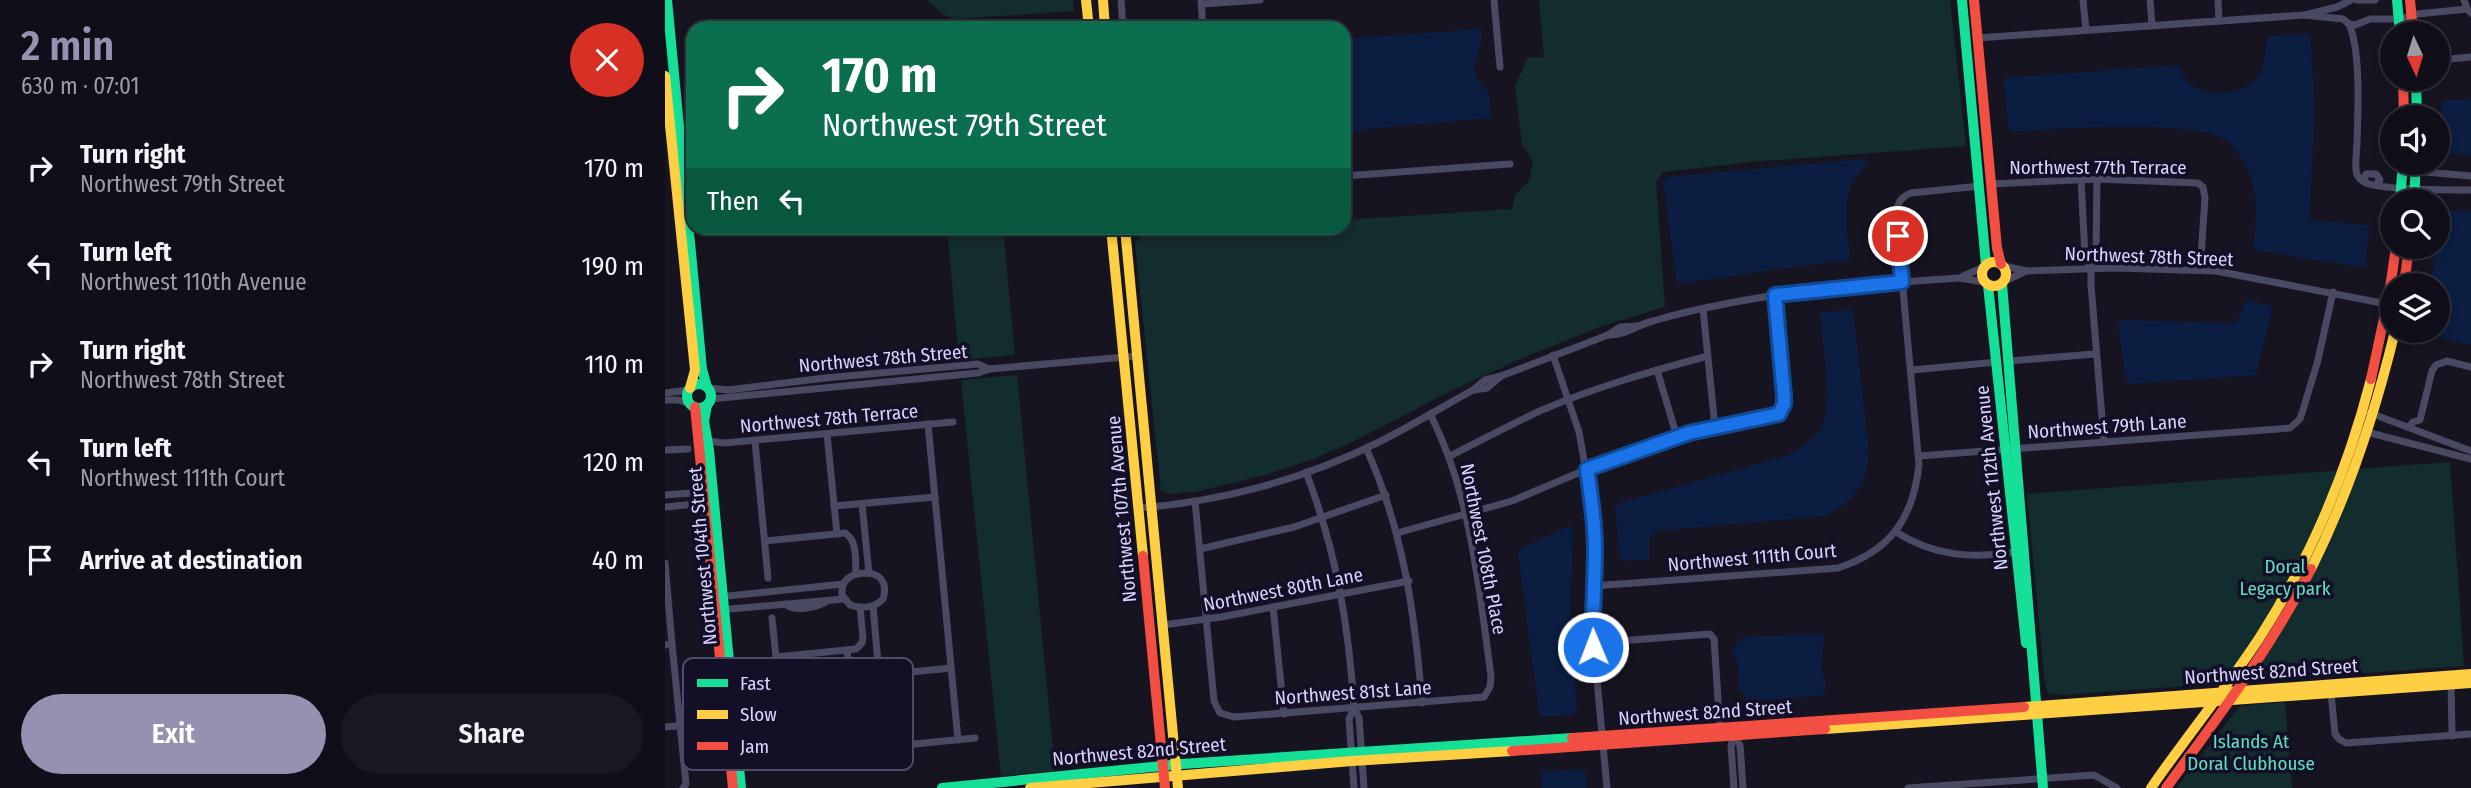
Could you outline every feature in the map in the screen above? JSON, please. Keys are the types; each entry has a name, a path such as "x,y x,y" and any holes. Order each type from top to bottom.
{"street":[{"name":"Northwest 104th Street","path":"667,0 686,200"},
{"path":"1086,0 1088,21"},
{"path":"1103,0 1104,21"},
{"path":"1121,0 1122,21"},
{"path":"1203,21 1202,2 1261,0"},
{"path":"1494,0 1500,67"},
{"path":"1962,0 1980,186 1985,266 1982,274 1986,284"},
{"path":"1138,508 1195,501 1261,487 1306,472 1366,448 1473,390 1487,388 1501,376 1608,335 1620,327 1638,326 1703,309 1775,295 1959,278 1995,287 2003,283 2007,274 2002,265 1991,184 1974,0"},
{"path":"2083,0 2086,30"},
{"path":"2150,0 2152,25"},
{"path":"2217,0 2220,20"},
{"path":"2357,0 2375,0"},
{"path":"2397,0 2399,19"},
{"path":"2410,0 2412,21"},
{"path":"1966,48 1977,38 2220,20 2305,15 2357,24 2370,19 2399,19 2411,15 2469,11 2464,0"},
{"path":"2305,15 2347,2"},
{"path":"2347,2 2341,13 2354,37 2357,174 2366,183 2376,185 2471,190"},
{"path":"2450,59 2471,57"},
{"name":"Northwest 104th Street","path":"665,76 695,369 688,397 693,405 709,491"},
{"path":"1351,175 1510,164"},
{"path":"2450,173 2471,176"},
{"path":"2401,187 2402,175"},
{"path":"2415,188 2416,175"},
{"path":"2081,179 2085,256 2091,268"},
{"name":"Northwest 77th Terrace","path":"1991,184 2081,179 2192,181 2203,187 2205,198 2200,270"},
{"path":"2097,179 2096,255 2091,268 2095,354 2104,442"},
{"name":"Northwest 111th Court","path":"1594,586 1838,568 1866,556 1896,532 1917,483 1919,456 1897,204 1903,196 1911,193 1980,186"},
{"name":"Northwest 104th Street","path":"689,235 702,369 708,395 704,421 708,441 709,491 726,658"},
{"name":"Northwest 107th Avenue","path":"1112,235 1165,788"},
{"name":"Northwest 107th Avenue","path":"1126,235 1178,788"},
{"path":"1959,278 1993,262 2002,265"},
{"name":"Northwest 78th Street","path":"2002,265 2027,271 2091,268 2200,270 2246,275 2380,303"},
{"name":"Northwest 78th Street","path":"2003,283 2027,271"},
{"name":"Northwest 112th Avenue","path":"2003,283 2009,360 2015,552 2028,656 2032,667"},
{"name":"Northwest 112th Avenue","path":"1986,284 2023,543 2042,783"},
{"name":"Northwest 79th Lane","path":"1919,456 2290,428 2300,419 2318,360 2333,292"},
{"path":"1397,533 1512,501 1587,469 1677,437 1779,414 1783,409 1784,396 1775,295"},
{"path":"1703,309 1715,427"},
{"path":"2151,788 2222,692 2274,613 2294,575 2326,506 2355,429 2380,341"},
{"path":"2166,788 2256,666 2312,566 2347,489 2367,434 2392,343"},
{"path":"2009,360 2095,354"},
{"path":"1553,355 1569,400 1587,469 1594,516 1593,643 1607,788"},
{"path":"989,369 1137,356"},
{"path":"1450,456 1569,400 1708,356"},
{"path":"1912,370 1997,362"},
{"path":"2409,427 2420,420 2432,371 2436,365 2443,362 2471,367"},
{"name":"Northwest 78th Street","path":"708,395 825,378 978,364 989,369"},
{"name":"Northwest 78th Street","path":"708,395 826,388 978,373 989,369"},
{"path":"1657,370 1677,437"},
{"path":"825,378 826,388"},
{"path":"665,393 690,389 697,384 708,395 693,405 678,400 665,400"},
{"path":"2361,410 2471,451"},
{"name":"Northwest 108th Place","path":"1430,414 1450,456 1478,580 1491,676 1487,693"},
{"name":"Northwest 78th Terrace","path":"708,441 717,444 953,422"},
{"path":"928,424 958,740"},
{"path":"2355,429 2471,458"},
{"path":"827,434 837,534"},
{"path":"755,440 768,578"},
{"path":"1366,448 1386,495 1409,581 1422,703"},
{"path":"666,450 688,449"},
{"path":"1306,472 1335,560 1342,595 1354,709 1359,718 1354,788"},
{"path":"665,495 709,491"},
{"path":"1200,549 1264,536 1322,519 1386,495"},
{"path":"834,506 935,497"},
{"path":"1195,501 1206,620"},
{"path":"665,507 710,503"},
{"path":"862,504 869,573"},
{"path":"1896,532 1919,545 1949,555 1979,556 2015,552 2023,543"},
{"path":"765,541 845,533 852,538 856,574"},
{"path":"665,563 668,645 683,755"},
{"path":"719,597 843,584 850,576 869,573 877,575 885,586 883,598 873,606 850,605 844,599 843,584"},
{"name":"Northwest 80th Lane","path":"1163,625 1206,620 1409,581"},
{"path":"811,588 813,601"},
{"path":"720,610 844,599"},
{"path":"784,604 791,608 814,607 828,601"},
{"path":"873,606 878,658"},
{"path":"772,618 776,657 856,649 862,643 860,607"},
{"path":"1273,607 1284,713"},
{"name":"Northwest 104th Street","path":"720,610 720,658"},
{"name":"Northwest 81st Lane","path":"1206,620 1214,701 1220,713 1234,717 1474,699 1484,697 1487,693"},
{"path":"1593,643 1710,634 1714,639 1720,729"},
{"path":"848,650 849,658"},
{"path":"2256,666 2259,680 2274,688"},
{"path":"913,672 951,668"},
{"name":"Northwest 82nd Street","path":"942,788 1357,756 1734,734 2135,702 2222,692 2236,695 2331,693 2451,680 2471,674"},
{"path":"2451,680 2452,736"},
{"name":"Northwest 82nd Street","path":"2135,702 2185,704 2215,701 2274,688 2451,680 2471,682"},
{"path":"2331,693 2333,725 2339,739 2354,743 2471,734"},
{"path":"2185,704 2195,712 2197,725"},
{"path":"665,727 683,726"},
{"name":"Northwest 82nd Street","path":"1603,742 1720,729 1734,734"},
{"path":"1734,734 1731,746 1734,788"},
{"path":"1734,734 1740,745 1743,788"},
{"path":"913,744 975,738"},
{"path":"1357,756 1364,788"},
{"path":"683,788 686,784 685,770"},
{"name":"Northwest 104th Street","path":"730,770 733,788"},
{"name":"Northwest 104th Street","path":"739,770 741,788"},
{"name":"Northwest 82nd Street","path":"1030,788 1164,770"},
{"path":"1908,788 2042,783 2094,775 2116,788"}],"green space":[{"path":"927,0 1073,0 1074,11 954,19 942,14"},
{"path":"1539,0 1950,0 1966,146 1751,162 1663,172 1656,182 1665,307 1602,326 1527,356 1314,459 1265,475 1195,492 1168,494 1161,491 1135,243 1142,235 1351,235 1351,220 1512,209 1515,195 1529,181 1533,161 1522,144 1515,87 1527,58 1544,57"},
{"path":"948,235 1004,235 1015,355 959,360"},
{"path":"1017,375 1055,771 1001,776 961,380"},
{"name":"Doral Legacy park","path":"2450,462 2464,666 2061,695 2048,693 2045,685 2027,494"},
{"name":"Islands At Doral Clubhouse","path":"2285,702 2292,788 2176,788 2240,706"}],"water":[{"path":"1481,29 1475,68 1480,83 1489,92 1491,118 1351,130 1351,38"},
{"path":"2310,35 2315,110 2309,220 2367,225 2365,268 2255,250 2255,198 2250,175 2231,144 2212,134 2159,127 2093,127 2015,132 2008,128 2006,78 2177,65 2193,86 2210,92 2230,92 2248,85 2261,72 2269,36"},
{"path":"2471,99 2471,155 2450,153 2450,105 2442,105 2448,100"},
{"path":"1864,159 1867,161 1852,184 1847,201 1850,258 1845,261 1677,282 1663,182 1666,177"},
{"path":"2450,211 2471,211 2471,345 2450,339 2450,273 2433,273 2435,259 2450,259"},
{"path":"2246,300 2273,306 2256,375 2129,384 2126,380 2118,326 2120,320 2236,323"},
{"path":"1853,310 1869,452 1865,474 1851,499 1824,516 1656,531 1649,539 1650,558 1624,561 1620,557 1615,508 1619,503 1791,454 1817,433 1823,424 1827,401 1820,314"},
{"path":"1571,525 1570,621 1577,709 1574,714 1543,717 1539,713 1518,554 1520,549"},
{"path":"1821,634 1824,638 1821,666 1826,683 1824,695 1751,702 1746,699 1739,689 1739,669 1732,649 1743,637"},
{"path":"1580,769 1586,774 1587,788 1541,788 1541,771"}],"traffic: fast":[{"path":"667,0 686,200"},
{"path":"1962,0 1986,265"},
{"path":"2397,0 2399,21"},
{"path":"2416,91 2417,105"},
{"path":"2401,189 2402,175"},
{"path":"2415,175 2415,189"},
{"path":"689,235 702,369 707,387"},
{"path":"2002,284 2043,788"},
{"path":"1988,285 2026,643"},
{"path":"699,384 707,388 711,396 707,404 699,408 691,404 687,396 691,388 699,384"},
{"path":"707,405 704,421 729,658"},
{"path":"942,788 1182,764 1572,738"},
{"path":"739,770 741,788"}],"traffic: slow":[{"path":"1086,0 1088,21"},
{"path":"1103,0 1104,21"},
{"path":"665,76 695,370 690,388"},
{"path":"1112,235 1143,556"},
{"path":"1126,235 1178,788"},
{"path":"1994,262 2003,265 2006,274 2003,283 1994,286 1985,283 1982,274 1985,265 1994,262"},
{"path":"2311,569 2360,453 2392,343"},
{"path":"2151,788 2260,637 2295,576 2339,480 2371,379"},
{"path":"2024,707 2471,674"},
{"path":"1825,729 2471,683"},
{"path":"1030,788 1352,761 1512,751"}],"traffic: jam":[{"path":"1974,0 1997,248 2001,264"},
{"path":"2410,0 2412,21"},
{"path":"2403,91 2404,105"},
{"path":"2371,379 2394,259"},
{"path":"2406,273 2407,259"},
{"path":"695,407 720,658"},
{"path":"1143,556 1165,788"},
{"path":"2166,788 2279,627 2311,569"},
{"path":"1572,738 2024,707"},
{"path":"1512,751 1825,729"},
{"path":"731,770 733,788"}],"route":[{"path":"1593,647 1594,516 1587,469 1689,433 1779,414 1783,409 1784,396 1775,295 1902,282 1898,236"}]}
